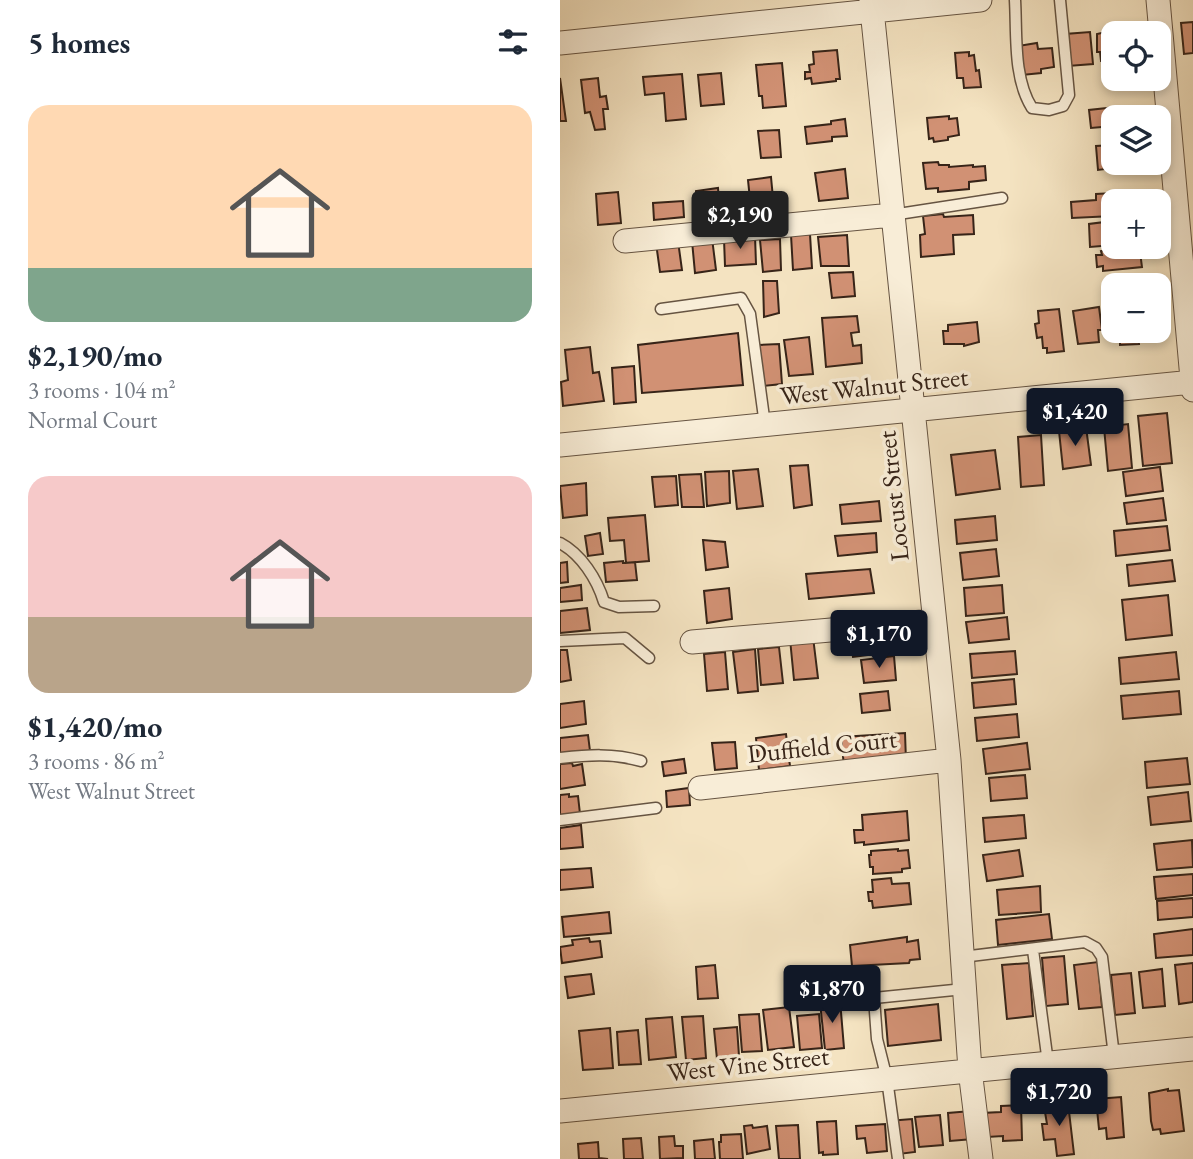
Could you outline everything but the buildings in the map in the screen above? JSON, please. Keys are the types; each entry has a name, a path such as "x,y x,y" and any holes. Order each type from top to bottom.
{"street":[{"path":"560,43 871,6 980,0"},
{"path":"1158,0 1193,384"},
{"name":"Locust Street","path":"871,6 949,760 970,1070 981,1159"},
{"path":"625,242 892,215"},
{"name":"West Walnut Street","path":"560,445 1193,384"},
{"path":"692,642 933,621"},
{"name":"Duffield Court","path":"700,788 949,760"},
{"name":"West Vine Street","path":"560,1111 1193,1049"}],"lane":[{"path":"1015,0 1018,59 1024,95 1032,108 1049,110 1063,106 1069,95 1059,0"},
{"path":"892,215 1002,198"},
{"path":"660,309 741,298 750,314 765,425"},
{"path":"560,543 568,547 595,579 604,602 619,607 654,606"},
{"path":"560,641 625,638 649,658"},
{"path":"560,758 595,754 623,756 641,761"},
{"path":"560,820 656,808"},
{"path":"962,957 1085,943 1096,948 1102,957 1114,1056"},
{"path":"1033,950 1048,1063"},
{"path":"898,1159 887,1079 877,1039 874,998 964,989"}]}
